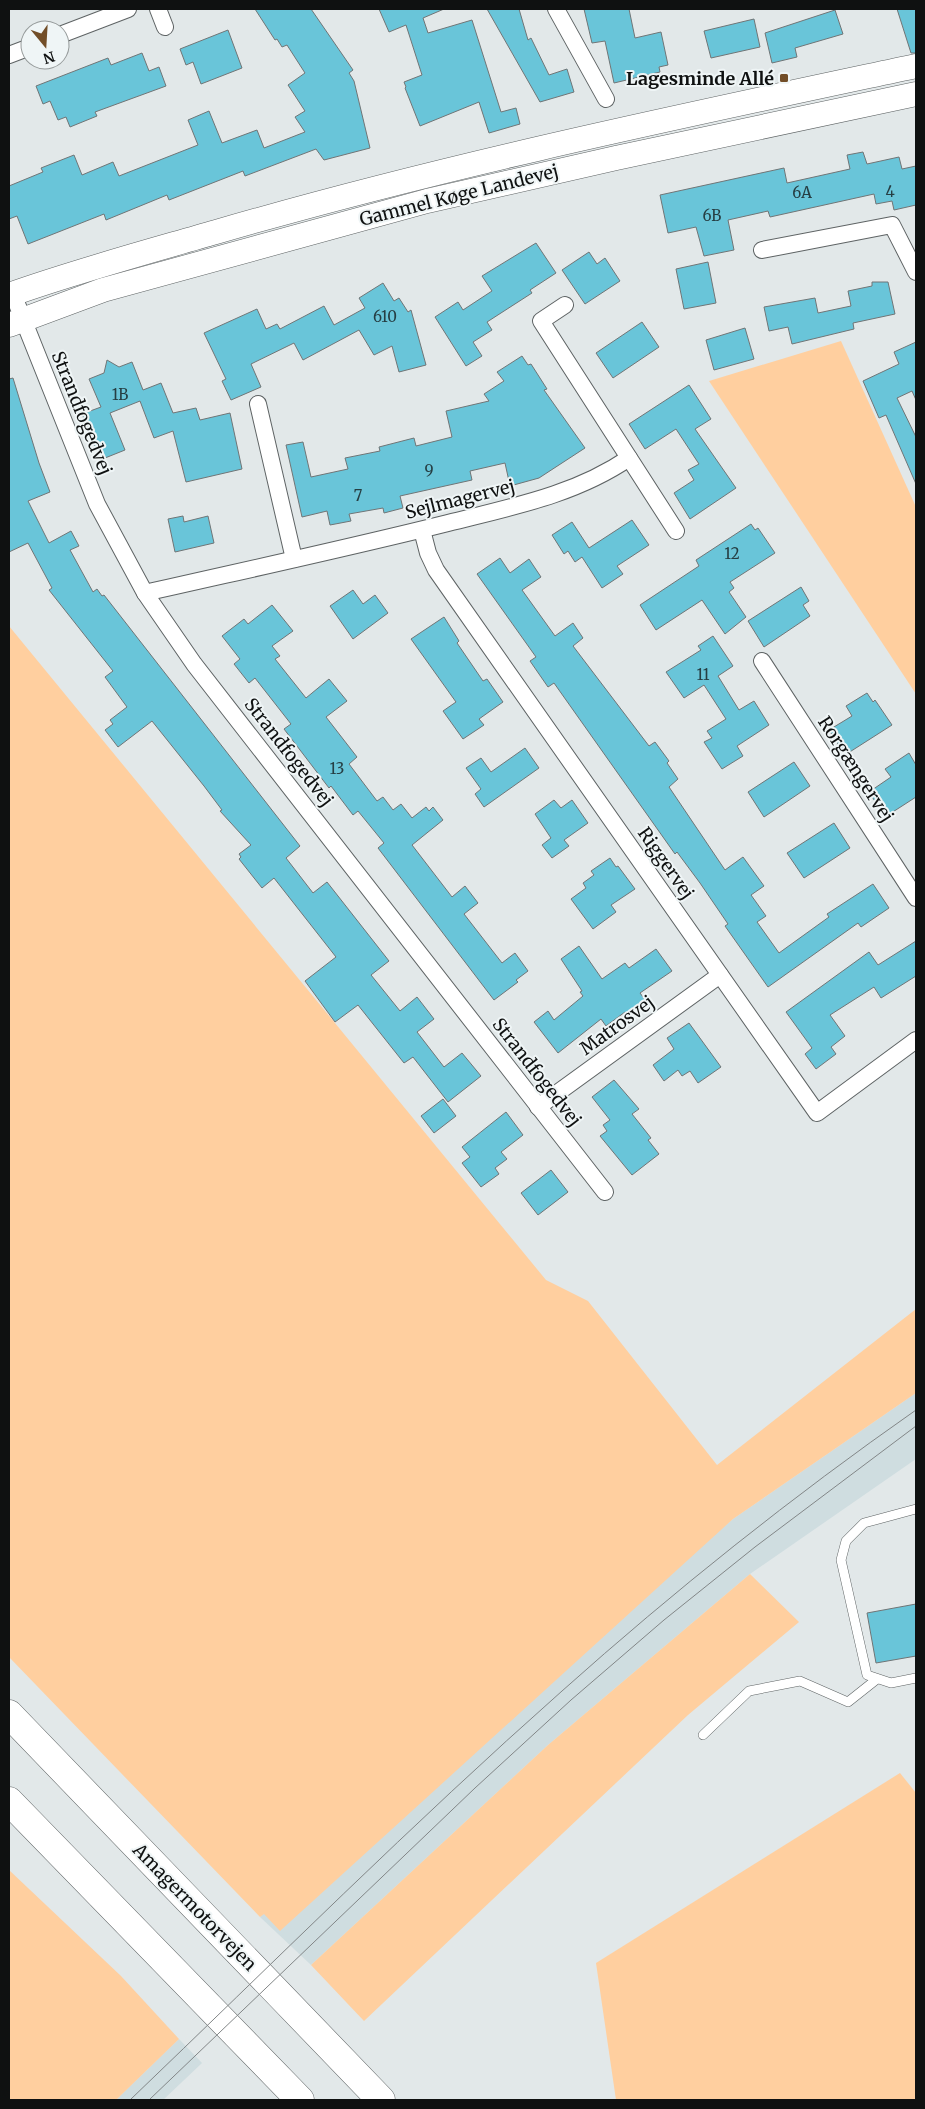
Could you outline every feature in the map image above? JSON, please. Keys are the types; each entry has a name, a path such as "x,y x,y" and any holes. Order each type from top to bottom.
{"highway":[{"name":"Amagermotorvejen","path":"9,1714 381,2100"},
{"path":"9,1801 300,2100"}],"main road":[{"name":"Gammel Køge Landevej","path":"11,295 171,244 325,200 609,131 916,66"},
{"name":"Gammel Køge Landevej","path":"16,322 112,288 427,201 916,94"}],"street":[{"path":"70,31 128,9"},
{"path":"158,9 165,27"},
{"path":"556,9 606,99"},
{"path":"762,250 892,225 916,272"},
{"name":"Strandfogedvej","path":"11,295 16,322 97,504 144,593 200,672 605,1192"},
{"path":"565,305 541,320 676,530"},
{"path":"258,404 294,559"},
{"name":"Sejlmagervej","path":"144,593 422,530 545,498 613,469 629,458"},
{"name":"Riggervej","path":"422,530 428,553 436,570 817,1114 916,1040"},
{"name":"Rorgængervej","path":"762,661 916,898"},
{"name":"Matrosvej","path":"538,1107 720,976"}],"lane":[{"path":"916,1509 864,1523 846,1541 841,1560 867,1675 891,1683 916,1678"},
{"path":"703,1735 749,1691 800,1681 848,1702 877,1679"}],"shaded area":[{"path":"841,341 916,507 916,694 709,381"},
{"path":"9,626 546,1280 588,1301 717,1465 916,1309 916,1393 733,1519 280,1931 264,1914 260,1917 9,1657"},
{"path":"916,1393 916,1459 750,1574 548,1745 311,1965 260,1917 733,1519"},
{"path":"750,1574 799,1622 688,1715 364,2021 311,1965 548,1745"},
{"path":"900,1773 916,1793 916,2100 616,2100 596,1963"},
{"path":"9,1870 121,1976 179,2039 116,2100 9,2100"},
{"path":"179,2039 202,2063 163,2100 116,2100"}],"building":[{"path":"255,9 311,9 353,70 349,73 354,81 370,148 324,160 316,149 245,176 243,171 169,200 167,195 106,220 104,214 28,244 17,216 9,219 9,186 43,172 41,168 74,155 82,175 113,162 119,176 198,145 188,120 209,111 222,143 257,130 264,148 305,132 295,117 305,111 288,85 305,73 287,45 282,47 277,39 275,40"},
{"path":"379,9 444,9 423,18 428,33 472,20 501,112 516,108 520,124 489,133 479,102 420,126 404,82 422,75 406,25 389,32"},
{"path":"487,9 519,9 528,40 531,38 549,75 567,69 574,92 540,102"},
{"path":"584,9 629,9 635,38 661,32 668,65 659,67 660,72 614,83 605,41 592,43"},
{"path":"897,9 916,9 916,53 911,53"},
{"path":"835,10 843,34 795,48 797,57 772,63 765,33"},
{"path":"754,19 760,47 711,58 704,31"},
{"path":"228,30 242,68 201,84 193,62 186,65 180,49"},
{"path":"142,53 149,71 159,67 166,86 95,112 97,116 70,127 66,117 58,120 50,101 43,104 36,86 108,58 111,65"},
{"path":"863,152 867,164 899,157 902,169 916,166 916,205 894,210 892,201 876,204 874,194 770,217 768,211 728,220 734,250 704,256 696,227 668,233 660,195 784,168 787,183 850,169 847,155"},
{"path":"536,243 556,273 530,290 532,293 487,322 492,330 473,342 482,356 466,366 435,317 458,302 463,310 492,291 482,276"},
{"path":"589,252 597,264 605,258 620,281 585,304 562,270"},
{"path":"708,262 716,303 684,309 676,269"},
{"path":"872,282 888,282 895,314 853,323 854,329 792,344 788,327 769,331 764,307 815,298 818,313 851,306 848,291 872,286"},
{"path":"383,283 394,301 399,298 408,312 411,310 426,365 399,372 392,346 374,355 359,330 303,360 294,343 251,364 261,387 231,400 222,381 226,379 204,333 257,309 266,329 277,324 280,329 324,306 334,325 365,308 359,298"},
{"path":"642,322 659,347 613,378 596,353"},
{"path":"745,328 754,359 714,370 706,340"},
{"path":"916,342 916,400 912,391 897,398 916,437 916,484 886,415 879,418 863,381 899,364 894,352"},
{"path":"522,356 528,365 531,364 547,389 544,390 585,448 539,478 510,486 505,463 470,471 472,480 400,496 403,508 384,513 383,508 349,514 351,521 330,525 327,511 302,517 286,445 303,442 311,477 348,469 345,458 380,451 379,447 414,438 416,446 452,437 446,411 489,401 484,394 504,381 497,372"},
{"path":"107,360 119,367 132,362 143,390 161,383 173,413 196,408 200,420 230,413 242,469 186,482 173,431 154,438 140,401 110,413 125,450 100,460 82,414 101,407 89,379 104,373"},
{"path":"13,378 39,463 50,492 28,501 49,543 71,531 79,546 70,550 93,592 97,589 102,596 104,595 300,846 286,858 313,893 327,882 389,961 371,975 400,1011 417,997 434,1019 417,1032 444,1067 462,1053 481,1076 448,1102 413,1057 404,1063 358,1005 335,1022 305,981 336,957 274,878 262,888 239,859 241,857 239,854 251,845 220,811 222,810 204,786 152,721 118,747 105,730 113,724 110,720 127,707 105,677 113,671 49,590 52,588 28,543 9,552 9,379"},
{"path":"689,385 711,419 695,429 736,488 690,519 674,493 694,480 688,470 699,464 676,429 645,449 629,424"},
{"path":"183,516 184,522 208,516 214,543 175,552 168,519"},
{"path":"632,520 649,545 617,566 623,574 602,588 582,557 575,562 568,551 564,554 552,535 572,522 589,548"},
{"path":"751,524 755,530 758,528 775,553 730,582 734,588 729,592 746,617 725,634 702,600 656,630 640,605 699,566 696,560"},
{"path":"500,558 510,573 529,559 541,577 522,590 555,636 573,623 583,638 573,646 649,746 655,742 669,761 667,763 678,779 669,787 725,870 743,857 764,886 751,895 766,916 757,922 779,953 829,917 827,914 873,884 889,908 861,927 858,923 768,987 725,926 728,924 700,883 677,852 675,854 554,683 548,687 530,661 536,657 477,574"},
{"path":"801,587 809,601 803,605 810,616 764,647 748,621"},
{"path":"353,590 363,604 375,595 388,613 353,639 330,606"},
{"path":"272,605 293,631 272,646 280,656 275,659 306,698 329,679 347,701 326,717 357,757 349,764 377,801 383,797 393,810 401,804 412,818 426,807 429,811 433,807 443,820 412,845 452,897 465,886 478,903 464,914 502,963 515,953 528,971 516,980 518,982 494,1000 378,848 384,843 358,811 353,815 331,786 329,788 284,729 291,724 255,678 249,683 234,664 240,659 222,636 244,619 248,624"},
{"path":"444,617 459,641 457,643 483,681 487,679 503,702 479,719 484,725 463,739 443,711 456,702 411,639"},
{"path":"713,636 733,666 718,676 739,710 754,701 769,725 737,746 743,756 722,769 704,742 712,738 707,731 726,719 704,685 684,698 666,672 701,650 698,646"},
{"path":"867,693 873,702 875,700 892,725 845,755 829,730 852,716 846,706"},
{"path":"525,748 539,768 484,807 475,794 481,789 466,768 481,758 491,772"},
{"path":"909,753 916,765 916,797 885,817 869,792 891,777 885,769"},
{"path":"794,762 810,786 764,817 748,792"},
{"path":"554,800 561,808 572,800 588,823 564,840 569,846 552,858 542,845 551,838 535,814"},
{"path":"834,823 850,848 804,878 787,853"},
{"path":"610,858 635,889 611,905 616,912 593,929 571,899 586,888 583,883 594,875 591,871"},
{"path":"916,941 916,976 881,998 874,987 830,1015 845,1036 831,1047 836,1054 816,1069 805,1054 812,1048 786,1012 869,952 878,965"},
{"path":"579,946 602,979 625,963 629,968 656,949 672,971 640,993 646,1001 627,1014 625,1012 606,1026 601,1019 558,1053 534,1022 548,1011 554,1020 583,996 580,992 582,991 561,959"},
{"path":"689,1023 721,1067 698,1083 690,1071 682,1076 678,1070 664,1081 653,1065 674,1049 667,1038"},
{"path":"614,1080 639,1109 632,1114 651,1138 648,1140 659,1154 632,1175 600,1136 607,1131 603,1125 610,1120 592,1097"},
{"path":"443,1099 456,1116 434,1133 421,1116"},
{"path":"506,1112 523,1135 501,1152 507,1159 495,1168 499,1174 481,1187 462,1163 470,1157 462,1147"},
{"path":"551,1170 568,1192 538,1215 521,1193"},
{"path":"916,1604 916,1656 876,1663 867,1613"}],"tram line":[{"path":"130,2100 398,1842 604,1654 779,1510 916,1410"},
{"path":"149,2100 475,1788 571,1700 664,1620 755,1547 916,1426"}],"place":[{"name":"Lagesminde Allé","path":"784,78"}]}
